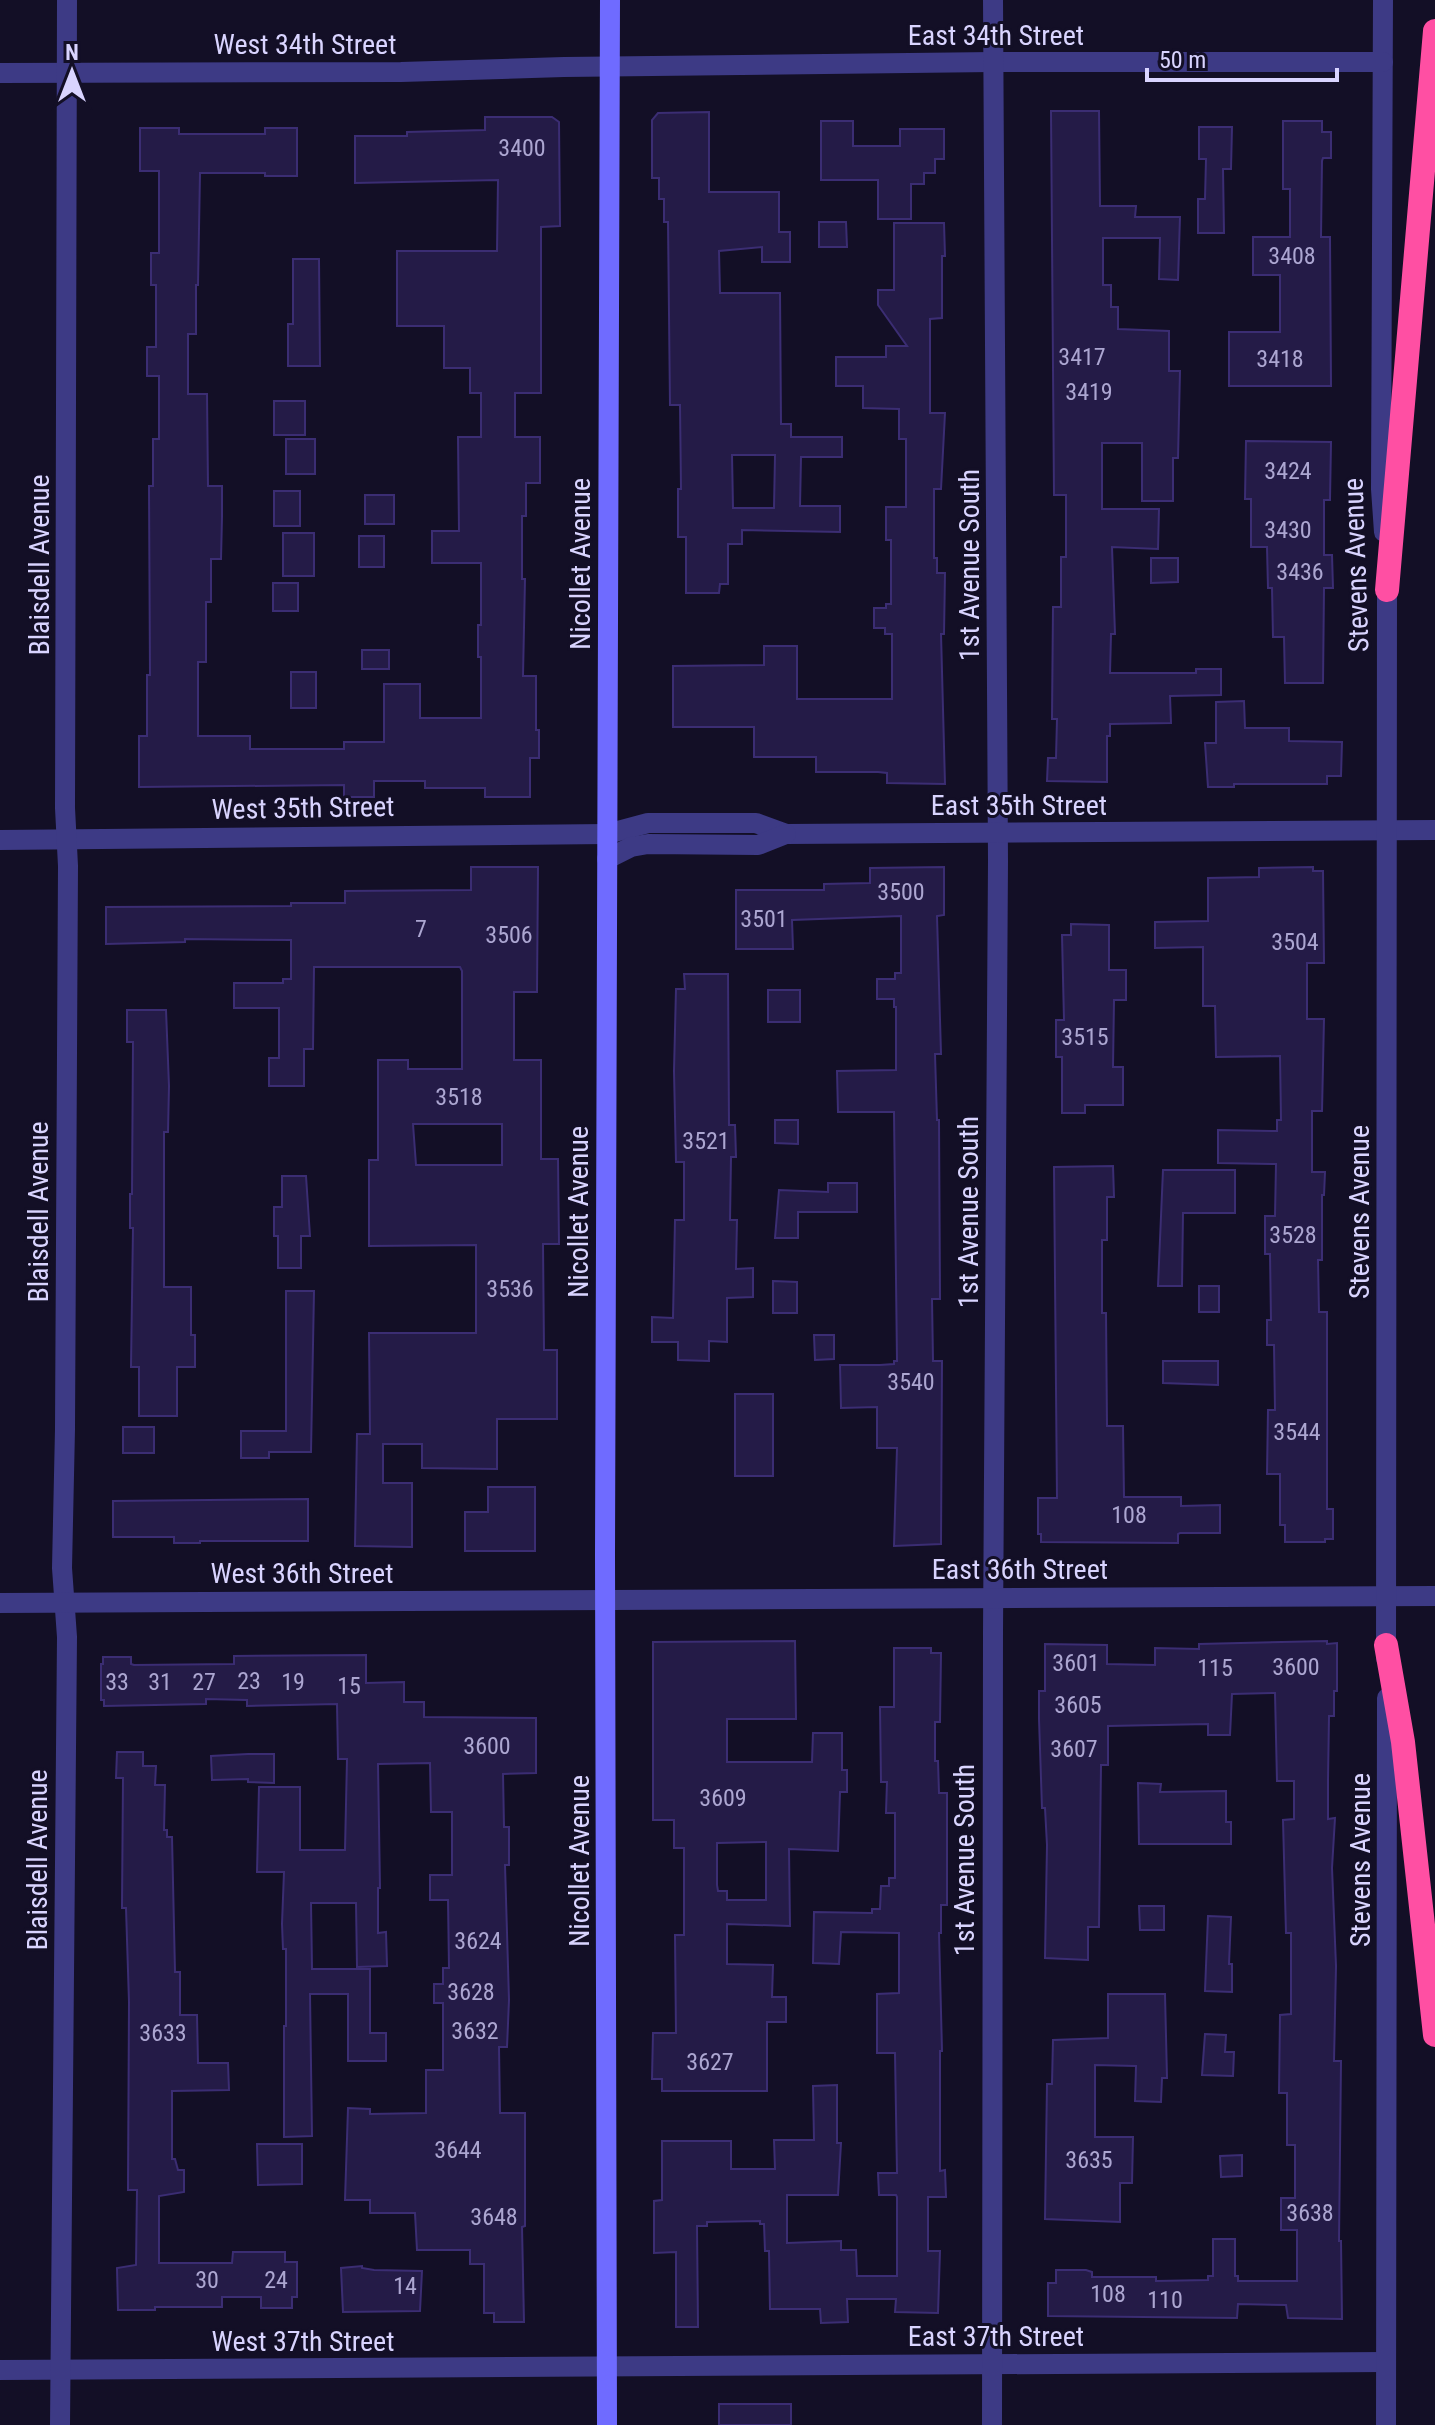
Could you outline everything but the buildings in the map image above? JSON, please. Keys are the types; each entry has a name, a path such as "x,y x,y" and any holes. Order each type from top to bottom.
{"highway":[{"path":"1387,590 1435,31"},
{"path":"1386,1645 1403,1742 1435,2035"}],"main road":[{"name":"Nicollet Avenue","path":"607,2425 605,1600 610,0"}],"street":[{"name":"Blaisdell Avenue","path":"60,2425 67,1653 62,1568 66,1413 68,866 67,0"},
{"name":"1st Avenue South","path":"992,2425 998,833 993,0"},
{"name":"Stevens Avenue","path":"1383,0 1381,489 1387,590 1386,1645 1389,1817 1386,2425"},
{"name":"East 34th Street","path":"610,66 1383,62"},
{"name":"West 34th Street","path":"0,73 401,72 610,66"},
{"name":"East 35th Street","path":"607,834 648,823 756,823 786,834 1435,830"},
{"name":"West 35th Street","path":"0,840 607,834"},
{"path":"607,859 631,847 648,844 758,845 786,834"},
{"name":"East 36th Street","path":"605,1600 1435,1596"},
{"name":"West 36th Street","path":"0,1603 605,1600"},
{"name":"East 37th Street","path":"607,2367 1386,2362"},
{"name":"West 37th Street","path":"0,2370 607,2367"}]}
